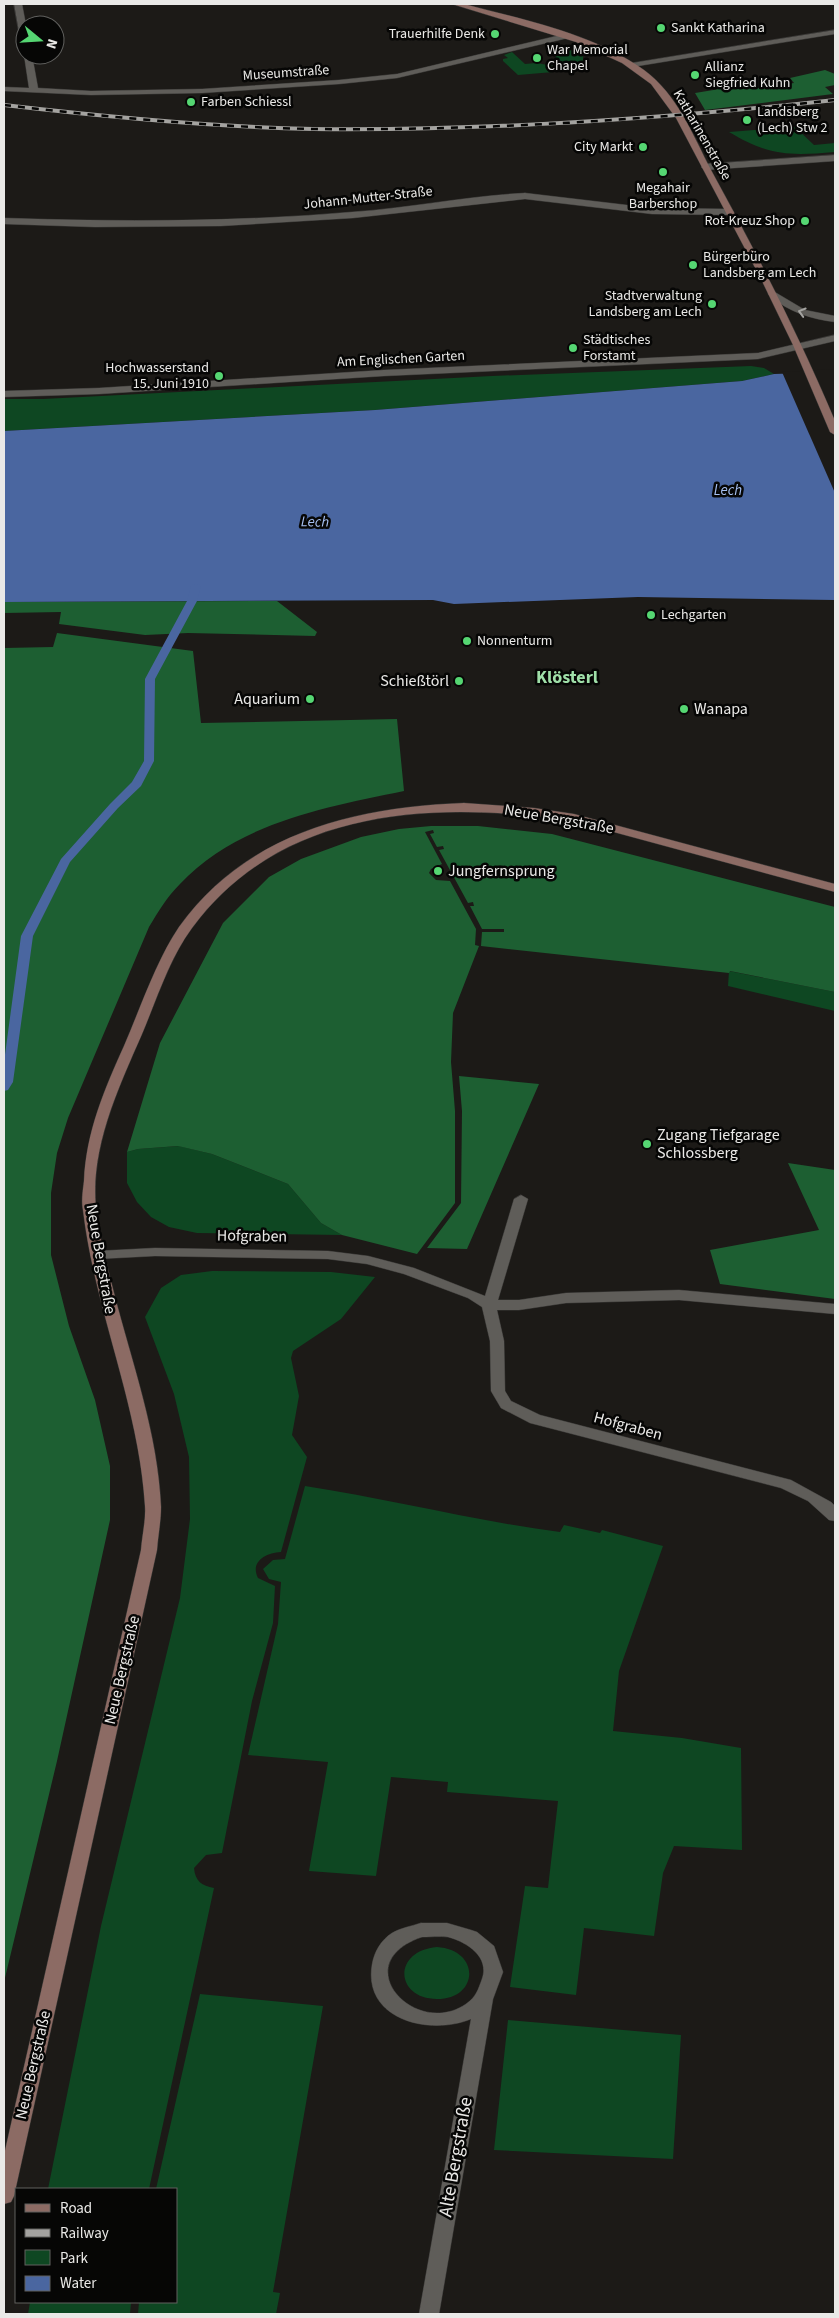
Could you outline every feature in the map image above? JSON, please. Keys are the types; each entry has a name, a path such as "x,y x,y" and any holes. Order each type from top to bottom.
{"main road":[{"name":"Katharinenstraße","path":"456,4 566,36 599,49 632,65 654,83 671,103 773,294 808,368 835,432"},
{"name":"Neue Bergstraße","path":"4,2196 149,1550 153,1509 146,1444 110,1314 97,1255 89,1207 92,1154 108,1097 166,964 184,929 215,891 251,862 277,847 334,825 429,808 502,809 574,818 835,888"}],"street":[{"path":"632,65 835,32"},
{"name":"Museumstraße","path":"4,89 91,93 202,91 396,76 566,36"},
{"path":"30,65 34,91"},
{"path":"705,167 835,158"},
{"name":"Johann-Mutter-Straße","path":"5,220 94,224 221,223 354,215 504,196 525,196 652,211 730,212"},
{"path":"773,294 797,311 835,319"},
{"name":"Am Englischen Garten","path":"4,394 99,391 384,373 758,356 835,338"},
{"name":"Hofgraben","path":"521,1200 489,1305 497,1341 498,1391 506,1404 519,1412 612,1441 786,1484 810,1495 830,1509 835,1516"},
{"name":"Hofgraben","path":"97,1255 155,1252 328,1255 368,1260 406,1271 473,1296 489,1305 519,1305 566,1298 679,1295 708,1296 835,1310"},
{"name":"Alte Bergstraße","path":"429,2314 484,2000 491,1988 494,1976 492,1962 486,1951 476,1941 463,1933 448,1929 432,1928 415,1931 399,1938 387,1949 381,1961 379,1973 380,1986 387,1998 397,2008 411,2015 426,2019 443,2019 459,2016 473,2009 484,2000"}],"green space":[{"path":"573,50 583,56 583,60 577,70 518,75 503,61 503,59 508,58 504,55 512,52 525,64 536,63 554,66 558,60 555,56 565,55 561,51"},
{"path":"825,70 835,74 835,85 825,87 833,94 705,110 695,93 744,85 758,88 794,83 790,78"},
{"path":"795,127 814,145 835,143 835,152 792,154 768,150 729,132"},
{"path":"751,366 764,368 774,374 742,381 375,410 4,431 4,399 43,399 492,376"},
{"path":"277,601 317,632 315,636 188,633 145,635 59,624 61,612 4,613 4,602"},
{"path":"57,633 193,651 201,723 397,719 404,791 314,811 255,832 228,846 203,863 180,884 159,910 149,927 68,1118 57,1153 51,1193 51,1255 69,1326 95,1400 110,1466 110,1520 57,1761 4,1982 4,648 53,647"},
{"path":"431,826 478,826 552,834 835,907 835,992 730,971 729,973 481,946 482,932 504,932 504,929 482,929 470,906 474,906 473,902 468,903 439,850 444,849 443,846 437,847 430,834 434,833 433,830 425,832 442,864 431,869 429,873 436,880 450,881 476,929 475,945 479,946 453,1013 451,1062 455,1111 455,1203 417,1254 342,1235 321,1223 288,1184 212,1154 178,1146 138,1149 127,1152 160,1043 223,923 269,877 301,859 361,837 399,829"},
{"path":"729,971 835,992 835,1011 728,986"},
{"path":"459,1076 539,1084 467,1249 427,1248 461,1203 462,1111"},
{"path":"179,1146 212,1154 288,1184 321,1223 342,1235 197,1233 169,1227 151,1217 137,1202 127,1183 127,1152 138,1149"},
{"path":"788,1163 835,1170 835,1299 720,1284 710,1250 819,1230"},
{"path":"212,1271 331,1272 375,1277 341,1319 293,1351 291,1358 299,1396 292,1435 307,1457 281,1552 270,1554 260,1559 256,1567 258,1578 275,1586 273,1623 252,1701 222,1853 206,1855 194,1868 200,1882 214,1888 149,2188 48,2188 101,1926 180,1598 190,1519 189,1457 174,1394 145,1317 161,1288 181,1275"},
{"path":"305,1486 560,1532 564,1525 600,1533 602,1530 663,1546 619,1671 613,1731 682,1738 741,1748 742,1850 674,1846 663,1873 654,1936 584,1928 576,1995 510,1987 525,1886 548,1888 558,1801 447,1792 448,1782 391,1777 376,1876 309,1871 328,1762 248,1755 278,1624 281,1582 269,1579 263,1569 273,1560 285,1559"},
{"path":"437,1947 451,1950 461,1956 467,1965 469,1974 467,1983 461,1991 451,1997 437,1999 423,1997 413,1991 407,1984 404,1975 406,1965 412,1957 422,1950"},
{"path":"200,1994 323,2006 273,2292 280,2293 276,2314 138,2314 139,2303 178,2303 178,2188 156,2188"},
{"path":"508,2020 681,2035 673,2159 494,2150"},
{"path":"30,2303 131,2303 130,2314 28,2314"}],"water":[{"name":"Lech","path":"835,372 835,600 638,597 454,604 433,600 4,602 4,431 375,410 742,381 774,374"}],"pier":[{"path":"835,369 835,493 782,372"}],"waterway":[{"path":"4,1087 7,1082 27,936 65,861 114,806 137,784 149,761 150,679 192,601 196,586"}],"railway":[{"path":"4,105 197,124 274,128 379,129 509,126 640,118 835,100"}],"place":[{"name":"Sankt Katharina","path":"661,28"},
{"name":"Trauerhilfe Denk","path":"495,34"},
{"name":"War Memorial Chapel","path":"537,58"},
{"name":"Allianz Siegfried Kuhn","path":"695,75"},
{"name":"Farben Schiessl","path":"191,102"},
{"name":"Landsberg (Lech) Stw 2","path":"747,120"},
{"name":"City Markt","path":"643,147"},
{"name":"Megahair Barbershop","path":"663,172"},
{"name":"Rot-Kreuz Shop","path":"805,221"},
{"name":"Bürgerbüro Landsberg am Lech","path":"693,265"},
{"name":"Stadtverwaltung Landsberg am Lech","path":"712,304"},
{"name":"Städtisches Forstamt","path":"573,348"},
{"name":"Hochwasserstand 15. Juni 1910","path":"219,376"},
{"name":"Lechgarten","path":"651,615"},
{"name":"Nonnenturm","path":"467,641"},
{"name":"Schießtörl","path":"459,681"},
{"name":"Aquarium","path":"310,699"},
{"name":"Wanapa","path":"684,709"},
{"name":"Jungfernsprung","path":"438,871"},
{"name":"Zugang Tiefgarage Schlossberg","path":"647,1144"}],"district":[{"name":"Klösterl","path":"567,677"}]}
